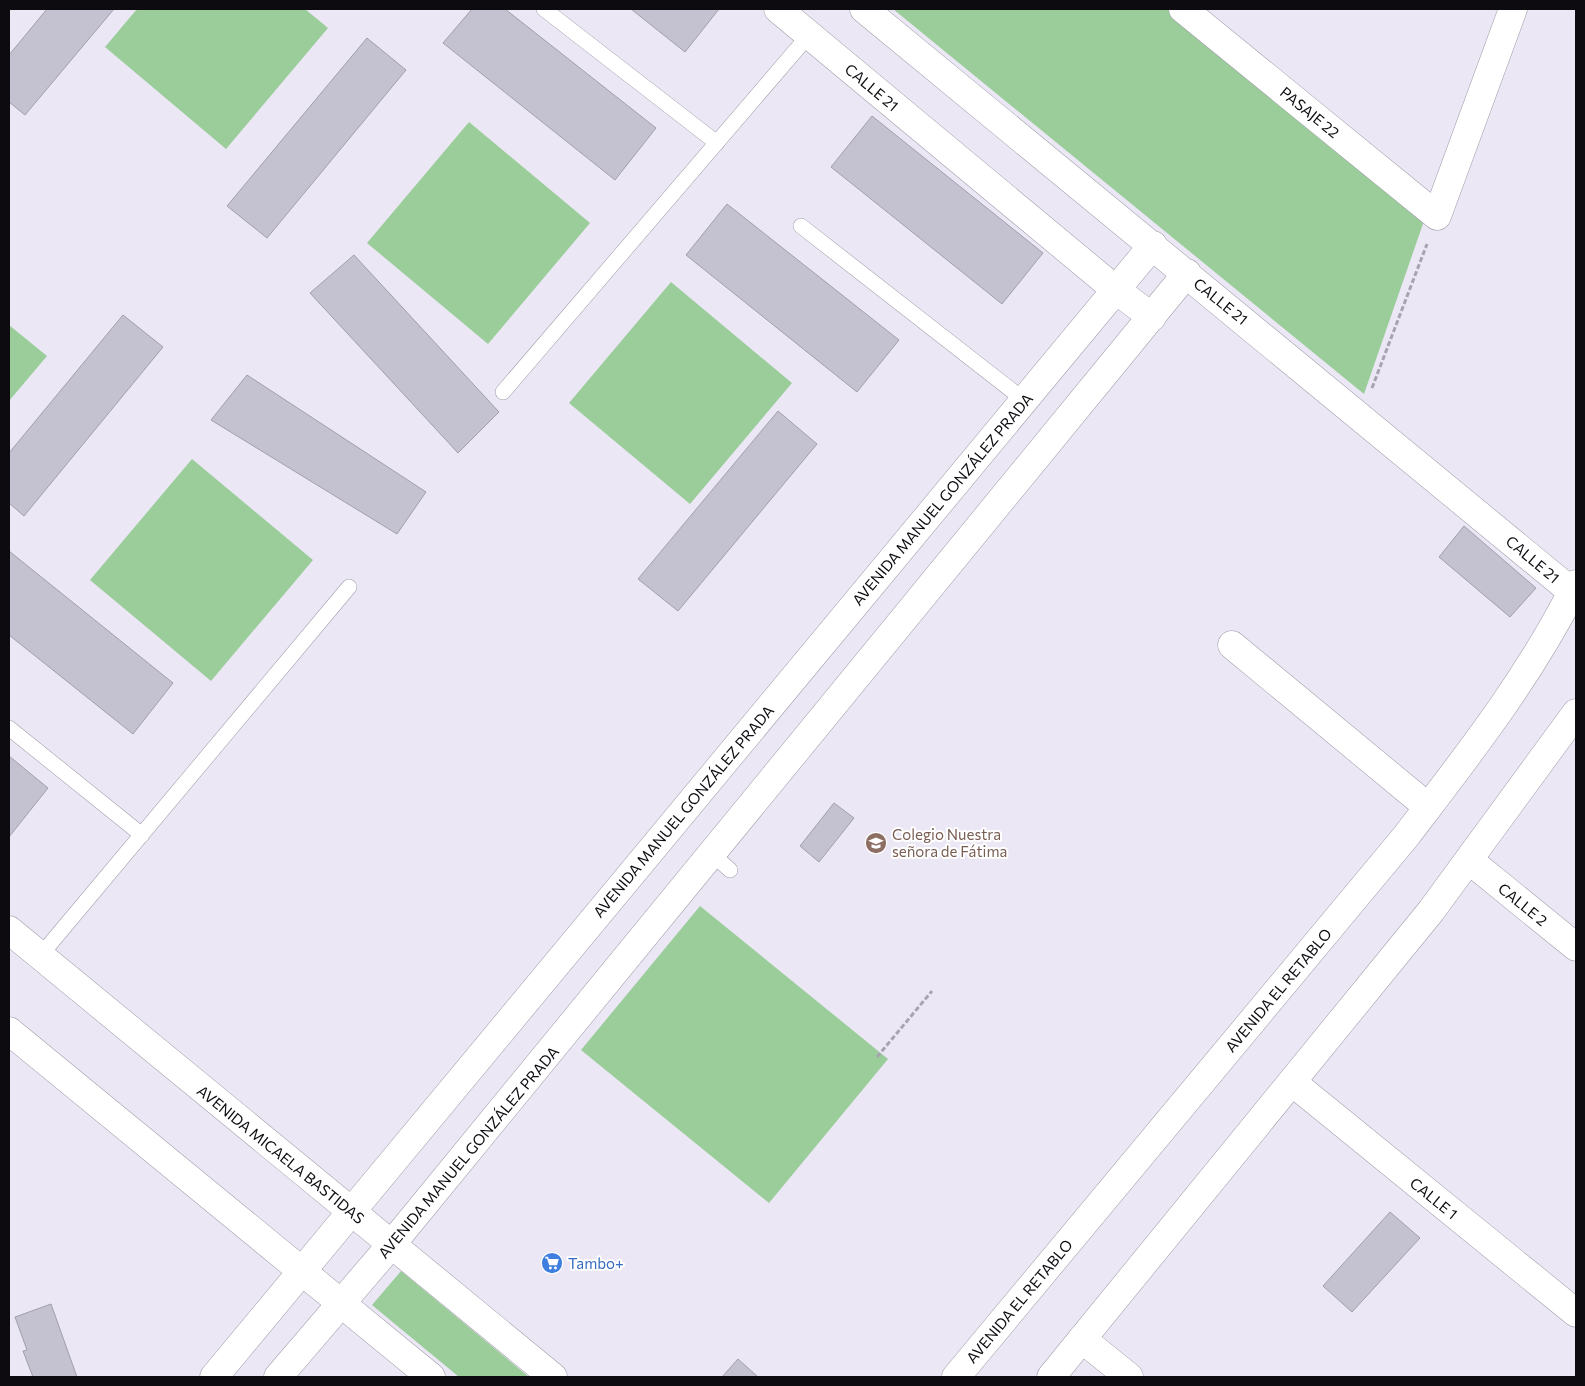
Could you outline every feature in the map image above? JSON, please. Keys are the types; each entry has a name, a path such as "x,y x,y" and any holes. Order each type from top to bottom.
{"street":[{"name":"CALLE 21","path":"778,9 1116,290 1152,317"},
{"name":"CALLE 21","path":"864,9 1575,590"},
{"name":"PASAJE 22","path":"1183,9 1437,216"},
{"path":"1437,216 1512,9"},
{"name":"AVENIDA MANUEL GONZÁLEZ PRADA","path":"214,1377 1153,246"},
{"name":"AVENIDA MANUEL GONZÁLEZ PRADA","path":"278,1377 721,862 1187,273"},
{"name":"AVENIDA EL RETABLO","path":"956,1377 1428,807 1476,744 1525,672 1575,590"},
{"path":"1232,645 1428,807"},
{"path":"1052,1377 1431,911 1576,713"},
{"name":"CALLE 2","path":"1469,860 1576,947"},
{"name":"AVENIDA MICAELA BASTIDAS","path":"9,930 553,1377"},
{"path":"9,1031 431,1377"},
{"name":"CALLE 1","path":"1292,1082 1576,1313"},
{"path":"1082,1339 1129,1377"}],"lane":[{"path":"544,9 717,143"},
{"path":"503,392 809,35"},
{"path":"801,226 1024,400"},
{"path":"40,956 349,587"},
{"path":"9,728 142,835"}],"path":[{"path":"1362,417 1437,216"},
{"path":"877,1057 932,991"}],"green space":[{"path":"137,9 305,9 328,28 226,149 105,47"},
{"path":"893,9 1168,9 1425,218 1364,394"},
{"path":"469,122 590,223 488,344 367,243"},
{"path":"671,282 792,383 690,504 569,403"},
{"path":"9,325 47,356 9,401"},
{"path":"192,459 313,560 211,681 90,580"},
{"path":"700,906 888,1059 769,1203 581,1050"},
{"path":"401,1271 529,1377 459,1377 372,1305"}],"building":[{"path":"47,9 114,9 25,115 9,102 9,55"},
{"path":"472,9 505,9 656,128 615,180 443,43"},
{"path":"631,9 719,9 685,52"},
{"path":"367,38 406,70 267,238 227,206"},
{"path":"872,116 1043,253 1002,304 831,167"},
{"path":"727,204 899,340 857,392 686,255"},
{"path":"354,255 499,412 458,453 310,293"},
{"path":"123,315 163,347 24,516 9,503 9,453"},
{"path":"247,375 426,492 397,534 211,420"},
{"path":"778,411 817,444 678,611 638,579"},
{"path":"1464,526 1536,588 1510,617 1439,557"},
{"path":"9,551 173,683 133,734 9,635"},
{"path":"9,756 48,788 9,837"},
{"path":"834,803 854,818 819,862 800,846"},
{"path":"1390,1212 1420,1238 1352,1312 1323,1286"},
{"path":"51,1304 77,1377 33,1377 23,1351 27,1350 15,1317"},
{"path":"738,1359 758,1377 722,1377"}],"place":[{"name":"Colegio Nuestra señora de Fátima","path":"876,843"},
{"name":"Tambo+","path":"552,1263"}]}
